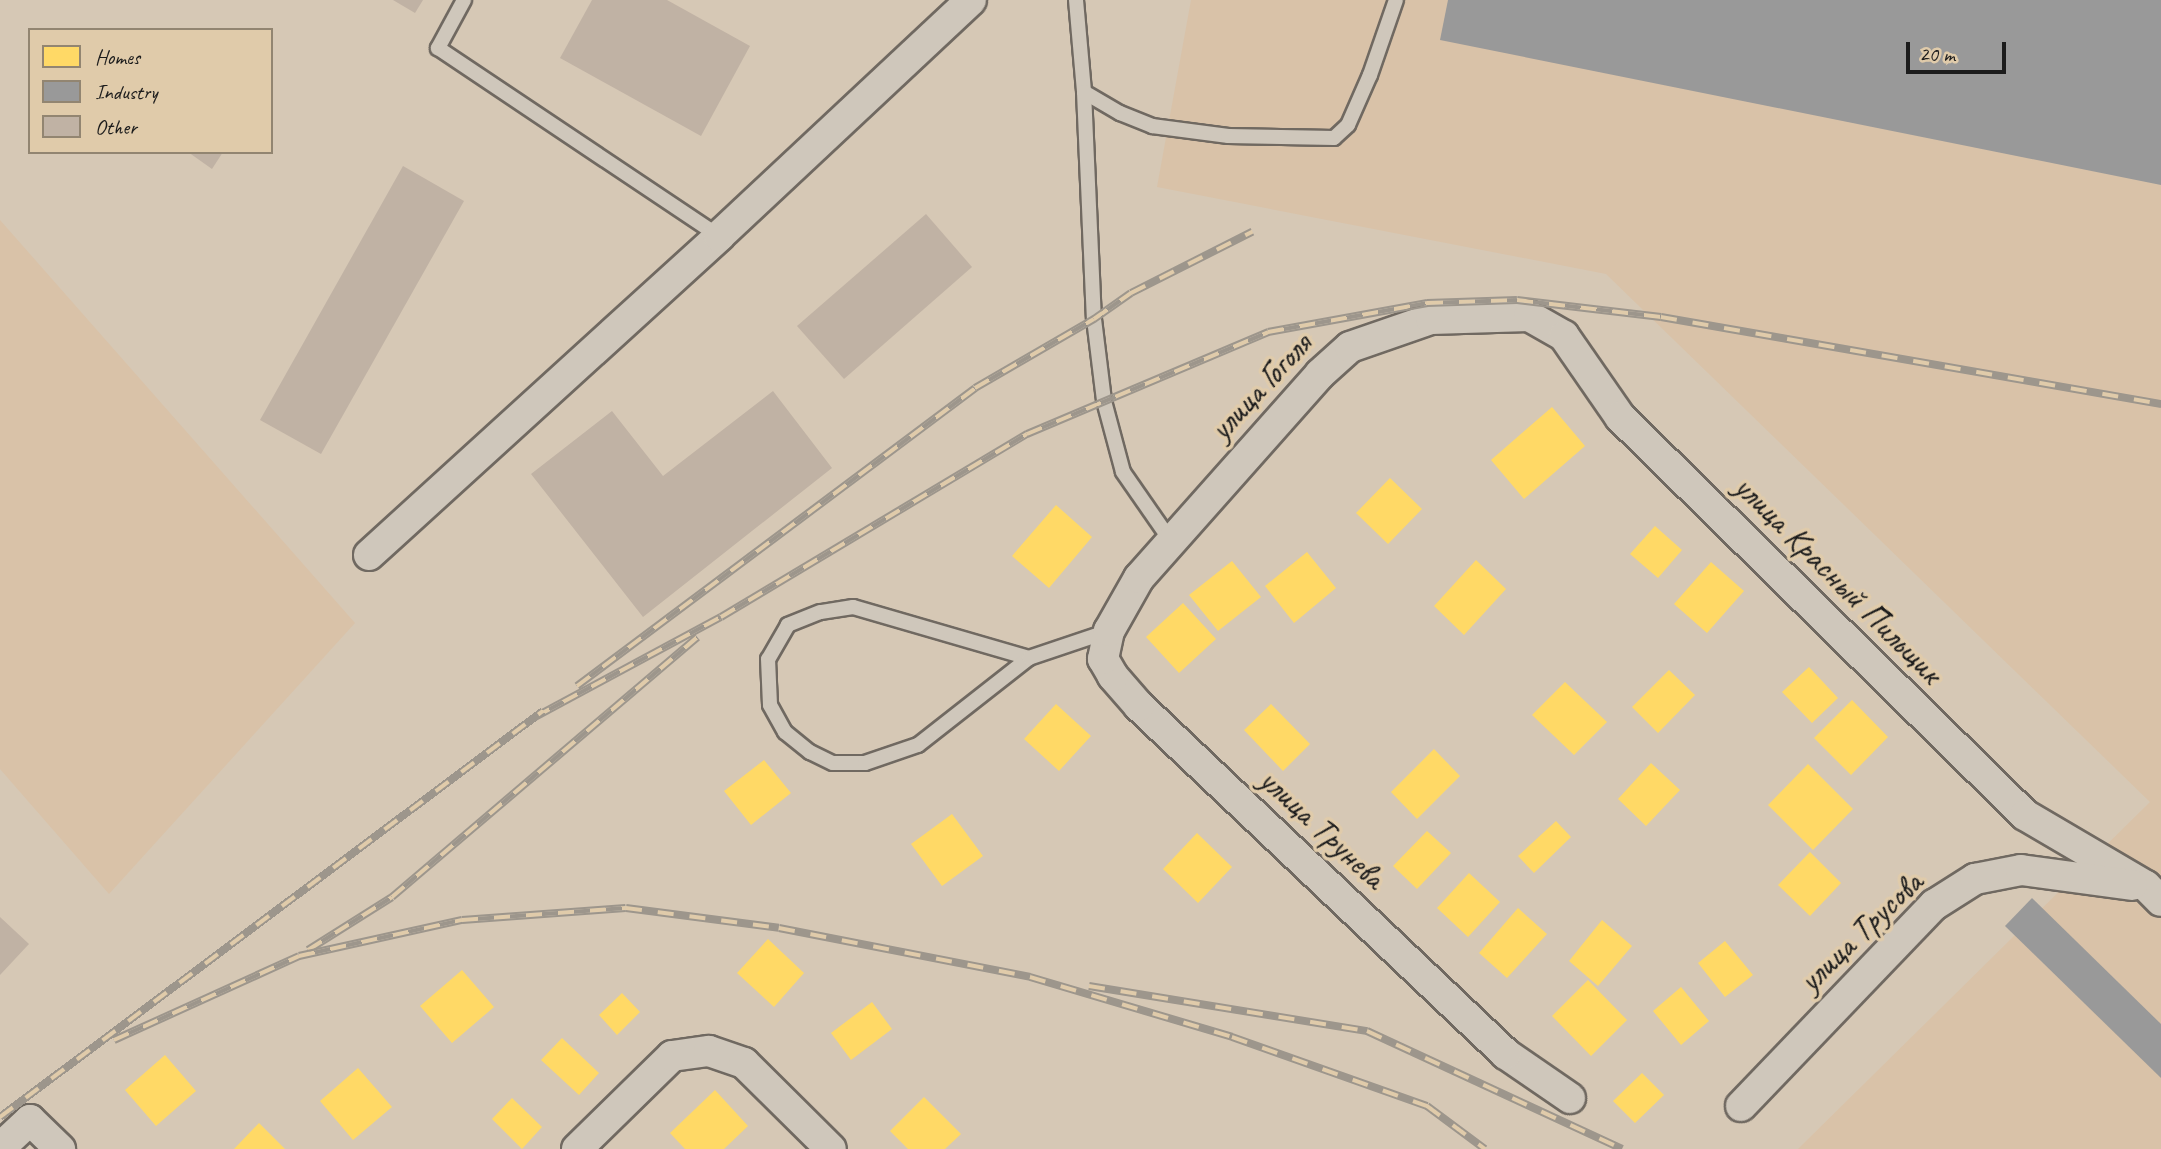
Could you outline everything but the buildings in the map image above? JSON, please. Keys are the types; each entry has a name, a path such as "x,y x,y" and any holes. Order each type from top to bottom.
{"street":[{"path":"369,555 719,236 971,0"},
{"name":"улица Гоголя","path":"1139,578 1320,374 1350,347 1431,319 1477,316"},
{"name":"улица Красный Пильщик","path":"1477,316 1529,316 1564,335 1620,417 2025,815 2153,894"},
{"name":"улица Трунева","path":"1139,578 1109,631 1103,659 1113,676 1139,706 1506,1054 1570,1098"},
{"name":"улица Трусова","path":"1741,1106 1934,905 1975,879 2021,870 2153,894"},
{"path":"577,1149 672,1056 709,1051 744,1063 831,1149"},
{"path":"0,1148 30,1120 60,1149"}],"lane":[{"path":"464,0 438,48 719,236"},
{"path":"1076,0 1084,92 1094,319 1104,401 1123,472 1171,541"},
{"path":"1084,92 1120,113 1152,125 1228,136 1334,138 1348,125 1370,75 1396,0"},
{"path":"1029,658 853,607 821,612 788,625 768,660 770,705 785,732 810,752 833,763 865,763 918,745 1029,658 1109,631"}],"shaded area":[{"path":"1191,0 2161,0 2161,1149 1798,1149 2150,802 1606,274 1157,187"},
{"path":"0,220 355,623 109,894 0,769"}],"railway":[{"path":"577,686 975,388 1094,319 1131,293 1252,232"},
{"path":"535,717 721,617 1027,434 1268,332 1427,303 1517,300 1661,317 2161,404"},
{"path":"308,950 392,897 697,637"},
{"path":"0,1117 543,711"},
{"path":"114,1040 299,956 462,920 626,908 779,928 1030,977 1232,1037 1427,1106 1485,1149"},
{"path":"1089,986 1367,1031 1622,1149"}]}
